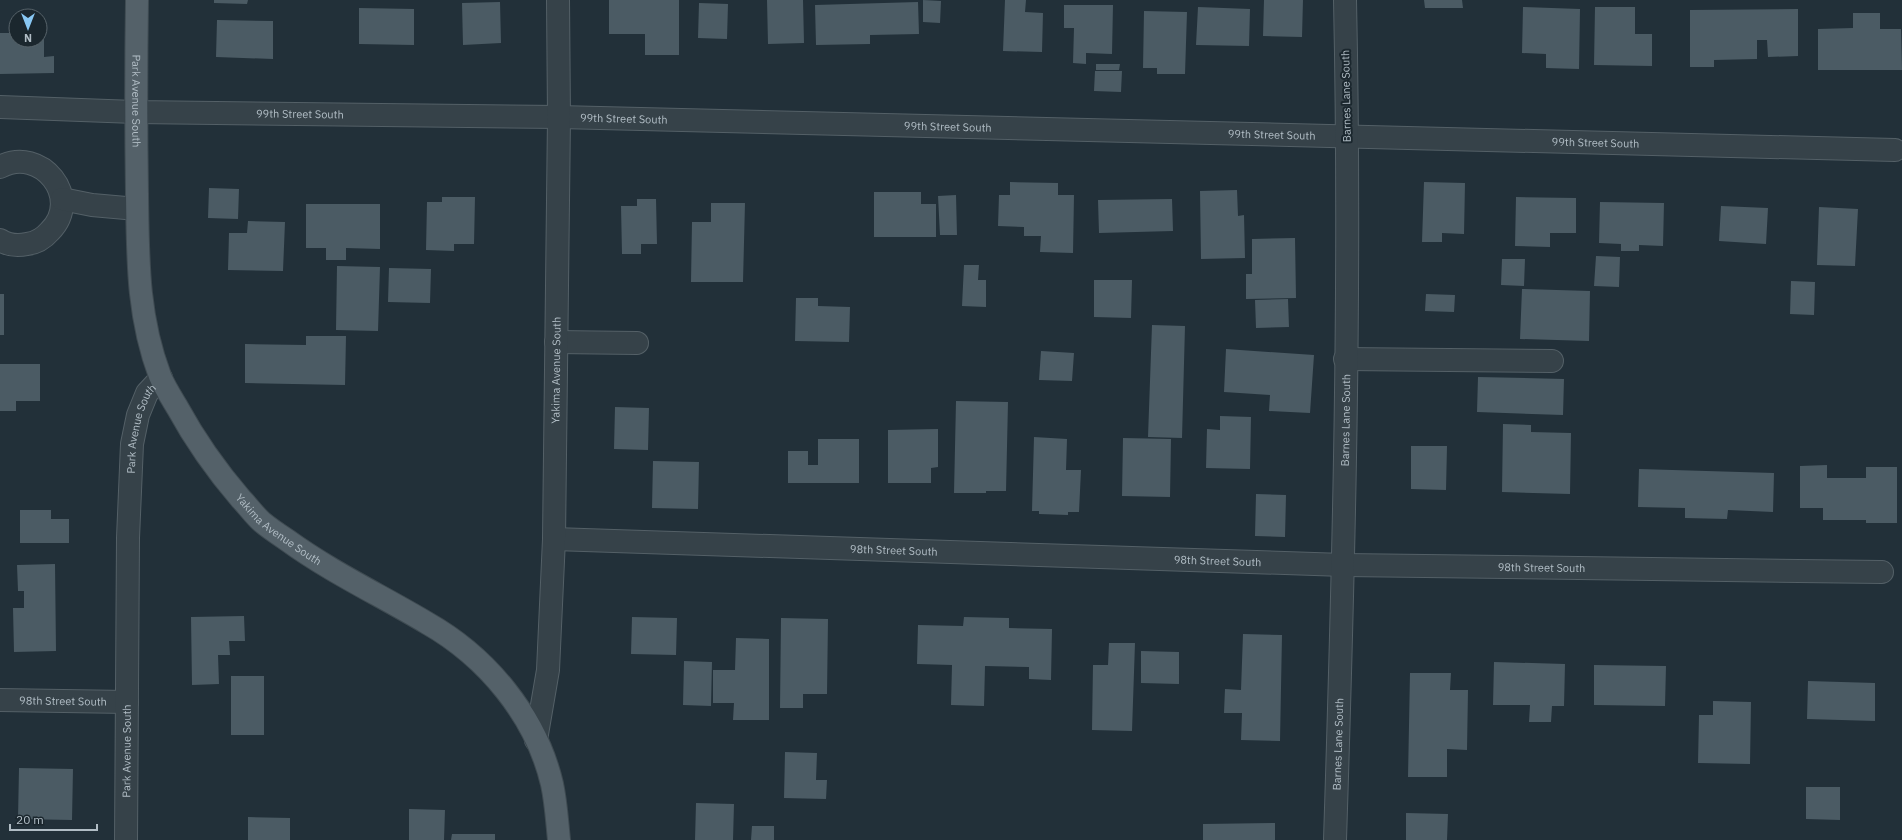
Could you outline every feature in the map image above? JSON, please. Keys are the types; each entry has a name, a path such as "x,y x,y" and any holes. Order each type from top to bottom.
{"main road":[{"name":"Park Avenue South","path":"137,0 135,112 141,306 150,344 161,378"},
{"name":"Yakima Avenue South","path":"161,378 190,431 221,476 261,521 306,554 430,624 473,654 498,681 518,708 536,740 552,784 559,840"}],"street":[{"name":"Yakima Avenue South","path":"536,740 548,663 554,539 559,117 558,0"},
{"name":"Barnes Lane South","path":"1335,840 1344,565 1348,136 1344,0"},
{"name":"99th Street South","path":"0,107 135,112 559,117 1895,150"},
{"path":"0,167 18,162 30,163 42,168 51,176 58,186 62,199 61,213 55,226 45,237 32,244 18,246 0,240"},
{"path":"62,199 92,205 137,209"},
{"path":"556,342 637,343"},
{"path":"1346,359 1552,361"},
{"name":"Park Avenue South","path":"126,840 129,484 132,444 138,415 147,393 161,378"},
{"name":"98th Street South","path":"554,539 1344,565 1882,572"},
{"name":"98th Street South","path":"0,700 127,702"}],"building":[{"path":"214,0 248,0 247,4 214,3"},
{"path":"609,0 679,0 679,55 645,55 645,34 609,34"},
{"path":"767,0 803,0 804,43 768,44"},
{"path":"923,0 941,1 940,23 923,22"},
{"path":"1005,0 1026,0 1025,12 1043,13 1042,52 1003,51"},
{"path":"1264,0 1303,0 1302,37 1263,36"},
{"path":"1424,0 1462,0 1463,8 1425,8"},
{"path":"500,2 501,43 463,45 462,3"},
{"path":"918,2 919,34 870,35 870,44 816,45 815,5"},
{"path":"699,3 728,4 727,39 698,38"},
{"path":"1064,5 1113,5 1112,54 1086,53 1086,64 1073,63 1074,28 1064,28"},
{"path":"1198,7 1250,9 1249,46 1196,45"},
{"path":"1523,7 1580,9 1579,69 1546,68 1546,54 1522,53"},
{"path":"1595,7 1635,7 1635,34 1652,34 1652,66 1594,65"},
{"path":"359,8 414,9 414,45 359,44"},
{"path":"1798,9 1798,56 1768,57 1767,40 1757,40 1757,59 1714,60 1714,67 1690,67 1690,10"},
{"path":"1144,11 1187,12 1185,74 1157,74 1157,68 1143,68"},
{"path":"1853,13 1880,13 1880,29 1901,29 1902,70 1818,70 1818,29 1853,28"},
{"path":"217,20 273,21 273,59 216,57"},
{"path":"0,33 8,33 8,48 44,48 44,57 54,56 54,73 0,74"},
{"path":"1096,64 1120,64 1119,70 1096,70"},
{"path":"1095,71 1122,71 1121,92 1094,91"},
{"path":"1010,182 1058,183 1058,195 1074,195 1073,253 1040,252 1041,236 1024,236 1024,227 998,226 999,195 1010,195"},
{"path":"1424,182 1465,183 1464,234 1442,233 1442,242 1422,242"},
{"path":"209,188 239,189 238,219 208,218"},
{"path":"1237,190 1238,216 1244,215 1245,258 1201,259 1200,191"},
{"path":"874,192 921,192 921,204 936,204 936,237 874,237"},
{"path":"956,195 957,235 940,235 938,196"},
{"path":"442,197 475,197 474,244 454,244 454,251 426,250 427,202 442,202"},
{"path":"1516,197 1576,198 1576,233 1550,233 1550,247 1515,246"},
{"path":"637,199 656,199 657,244 641,244 641,254 622,254 621,206 637,206"},
{"path":"1172,199 1173,231 1099,233 1098,200"},
{"path":"1600,202 1664,203 1663,246 1639,245 1639,251 1621,251 1621,244 1599,243"},
{"path":"711,203 745,203 743,282 691,282 692,222 711,222"},
{"path":"306,204 380,204 380,249 346,248 346,260 326,260 326,248 306,248"},
{"path":"1721,206 1768,208 1766,244 1719,241"},
{"path":"1819,207 1858,209 1855,266 1817,265"},
{"path":"248,221 285,222 283,271 228,270 229,233 247,233"},
{"path":"1295,238 1296,298 1246,299 1246,274 1252,274 1252,239"},
{"path":"1596,256 1620,257 1619,287 1594,286"},
{"path":"1502,259 1525,259 1524,286 1501,285"},
{"path":"964,265 979,265 978,280 986,280 986,307 962,306"},
{"path":"337,266 380,267 378,331 336,330"},
{"path":"389,268 431,269 430,303 388,302"},
{"path":"1094,280 1132,280 1131,318 1094,317"},
{"path":"1791,281 1815,282 1814,315 1790,314"},
{"path":"1522,289 1590,291 1589,341 1520,339"},
{"path":"0,294 4,294 4,335 0,335"},
{"path":"1426,294 1455,295 1454,312 1425,311"},
{"path":"796,298 818,298 818,306 850,307 849,342 795,341"},
{"path":"1288,299 1289,327 1256,328 1255,300"},
{"path":"1152,325 1185,326 1182,438 1148,437"},
{"path":"306,336 346,336 345,385 245,383 245,344 306,345"},
{"path":"1226,349 1314,355 1310,413 1269,411 1270,395 1224,392"},
{"path":"1041,351 1074,353 1072,381 1039,380"},
{"path":"0,364 40,364 40,401 16,401 16,411 0,411"},
{"path":"1478,377 1564,379 1563,415 1477,412"},
{"path":"956,401 1008,402 1006,491 986,491 986,493 954,493"},
{"path":"615,407 649,408 648,450 614,449"},
{"path":"1220,416 1251,417 1250,469 1206,468 1207,429 1220,430"},
{"path":"1503,424 1531,425 1531,432 1571,433 1570,494 1502,492"},
{"path":"938,429 938,467 931,468 931,483 888,483 888,430"},
{"path":"1034,437 1067,439 1066,470 1081,470 1079,512 1068,512 1068,515 1039,514 1039,511 1032,511"},
{"path":"1123,438 1171,439 1170,497 1122,496"},
{"path":"818,439 859,439 859,483 788,483 788,451 808,451 808,465 818,465"},
{"path":"1411,446 1447,446 1446,490 1411,489"},
{"path":"653,461 699,462 698,509 652,508"},
{"path":"1827,465 1827,478 1866,478 1866,467 1897,467 1897,523 1866,523 1866,520 1823,520 1823,508 1800,508 1800,466"},
{"path":"1639,469 1774,473 1773,512 1728,510 1727,519 1685,518 1685,508 1638,507"},
{"path":"1256,494 1286,495 1285,537 1255,536"},
{"path":"20,510 51,510 51,519 69,519 69,543 20,543"},
{"path":"55,564 56,651 14,652 13,608 24,608 24,591 18,591 17,565"},
{"path":"244,616 245,641 229,641 230,655 218,655 219,684 192,685 191,617"},
{"path":"632,617 677,618 676,655 631,654"},
{"path":"964,617 1009,618 1009,628 1052,629 1051,680 1029,679 1029,667 985,666 984,706 951,705 952,665 917,664 918,625 963,626"},
{"path":"781,618 828,619 827,694 803,694 803,708 780,708"},
{"path":"1243,634 1282,635 1280,741 1241,740 1242,713 1224,713 1225,689 1241,690"},
{"path":"736,638 769,639 769,720 733,720 734,703 713,703 713,670 735,670"},
{"path":"1109,643 1135,643 1132,731 1092,730 1093,665 1108,665"},
{"path":"1141,651 1179,652 1179,684 1141,683"},
{"path":"684,661 712,662 711,706 683,705"},
{"path":"1494,662 1565,664 1564,706 1552,706 1551,722 1529,722 1530,705 1493,705"},
{"path":"1594,665 1666,666 1665,706 1594,705"},
{"path":"1410,673 1451,673 1450,690 1468,690 1467,750 1447,749 1447,777 1408,777"},
{"path":"231,676 264,676 264,735 231,735"},
{"path":"1808,681 1875,683 1875,721 1807,719"},
{"path":"1713,701 1751,702 1750,764 1698,763 1699,715 1713,715"},
{"path":"785,752 817,753 816,780 827,780 826,799 784,798"},
{"path":"19,768 73,769 72,820 18,819"},
{"path":"1806,787 1840,787 1840,820 1806,819"},
{"path":"696,803 734,804 733,840 695,840"},
{"path":"409,809 445,810 444,840 409,840"},
{"path":"1406,813 1448,814 1447,840 1406,840"},
{"path":"248,817 290,818 290,840 248,840"},
{"path":"1275,823 1275,840 1203,840 1203,824"},
{"path":"752,826 774,826 774,840 751,840"},
{"path":"452,834 495,834 495,840 451,840"}]}
